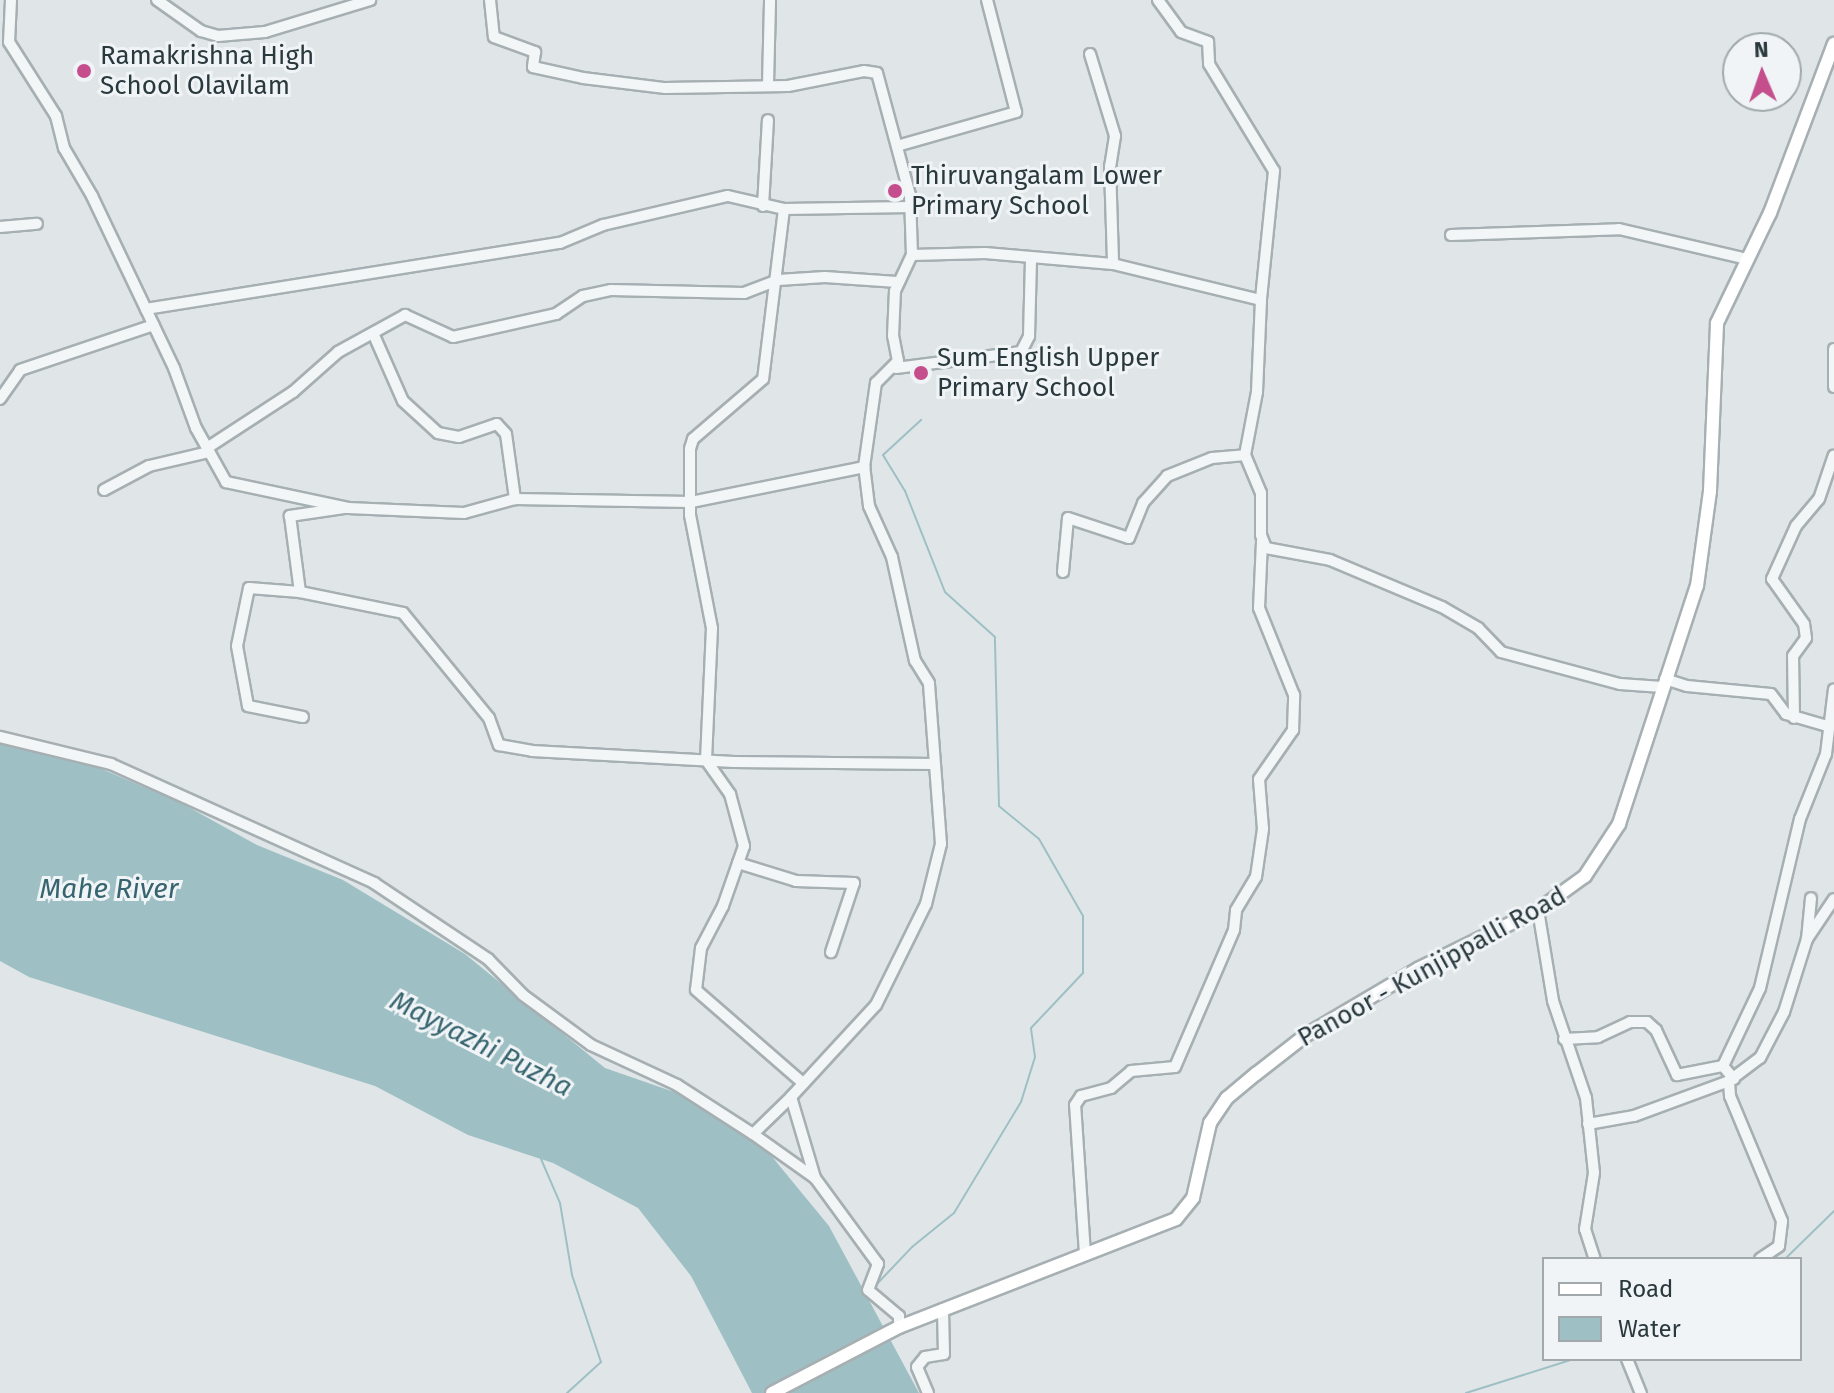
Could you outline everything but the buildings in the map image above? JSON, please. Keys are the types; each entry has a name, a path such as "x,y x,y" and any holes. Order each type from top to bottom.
{"main road":[{"name":"Panoor - Kunjippalli Road","path":"772,1393 899,1327 1157,1229 1184,1212 1198,1181 1217,1111 1306,1035 1418,969 1538,910 1585,876 1619,824 1697,586 1709,508 1714,335 1775,200 1834,44"}],"street":[{"path":"11,0 9,42 56,116 64,148 154,325 208,450 226,482 348,508 464,513 515,499 691,502 864,467"},
{"path":"157,0 201,31 218,36 265,32 370,0"},
{"path":"490,0 494,37 535,52 533,67 665,88 788,86 864,71 877,73 911,207 912,255 897,282 896,368"},
{"path":"768,84 770,0"},
{"path":"897,146 1016,112 987,0"},
{"path":"1085,1254 1075,1105 1081,1096 1111,1088 1131,1071 1175,1067 1234,930 1236,910 1256,877 1263,829 1259,779 1293,730 1294,695 1259,608 1261,493 1245,455 1257,392 1261,300 1274,171 1209,64 1208,42 1181,32 1158,0"},
{"path":"1090,54 1115,136 1110,166 1113,264"},
{"path":"763,206 768,120"},
{"path":"146,309 560,243 603,225 728,196 784,209 911,207"},
{"path":"784,209 778,280 763,379 693,439 691,502 712,628 706,760 730,794 744,846 701,948 696,990 803,1083"},
{"path":"0,227 37,224"},
{"path":"1451,235 1619,229 1747,259"},
{"path":"912,255 1113,264 1261,300"},
{"path":"753,1134 876,1005 926,904 941,844 929,683 915,661 892,557 869,506 864,467 876,383 896,368 1021,352 1029,336 1031,259"},
{"path":"104,490 149,466 208,450 373,333 405,315 453,337 556,314 583,296 611,290 744,293 778,280 858,277 897,282"},
{"path":"0,399 20,370 154,325"},
{"path":"373,333 403,401 438,433 459,437 497,424 506,434 515,499"},
{"path":"1834,349 1834,387"},
{"path":"1063,572 1068,518 1084,519 1126,539 1143,503 1167,476 1212,458 1245,455"},
{"path":"1794,718 1793,656 1806,638 1804,624 1772,579 1796,526 1819,499 1834,455"},
{"path":"300,592 290,516 348,508"},
{"path":"1262,541 1272,552 1312,554 1442,607 1478,628 1501,652 1620,684 1664,683 1771,694 1781,711 1794,718 1827,726"},
{"path":"303,717 248,706 237,646 249,588 300,592 403,613 489,718 499,745 706,760 934,764"},
{"path":"1723,1066 1760,988 1800,819 1830,755 1827,726 1834,689"},
{"path":"0,737 111,764 374,883 488,959 523,995 591,1045 677,1085 815,1178 878,1264 868,1290 876,1300 899,1316 899,1327"},
{"path":"738,863 796,881 854,883 831,952"},
{"path":"1588,1124 1626,1118 1732,1080 1760,1058 1784,1012 1807,939 1811,898"},
{"path":"1807,939 1834,899"},
{"path":"1538,910 1549,982 1564,1039 1586,1098 1594,1173 1585,1229 1594,1257"},
{"path":"1564,1039 1598,1037 1630,1022 1647,1022 1656,1030 1677,1075 1723,1066"},
{"path":"1723,1066 1732,1080 1730,1096 1782,1221 1779,1246 1763,1257"},
{"path":"791,1097 815,1178"},
{"path":"928,1393 917,1367 925,1357 944,1354 943,1309"},
{"path":"1628,1361 1641,1393"}],"water":[{"name":"Mahe River","path":"0,742 81,760 181,803 257,845 343,880 465,954 605,1068 680,1094 769,1153 829,1226 919,1393 752,1393 691,1276 638,1208 553,1163 468,1135 375,1086 29,977 0,961"}],"waterway":[{"path":"875,1286 912,1247 954,1213 1021,1102 1035,1057 1031,1028 1083,973 1083,916 1039,839 999,806 995,637 945,592 905,491 883,455 921,420"},
{"path":"541,1159 560,1203 572,1275 601,1362 567,1393"},
{"path":"1787,1257 1834,1211"},
{"path":"1466,1393 1568,1361"}],"place":[{"name":"Ramakrishna High School Olavilam","path":"84,71"},
{"name":"Thiruvangalam Lower Primary School","path":"895,191"},
{"name":"Sum English Upper Primary School","path":"921,373"}],"water label":[{"name":"Mayyazhi Puzha","path":"481,1044"}]}
